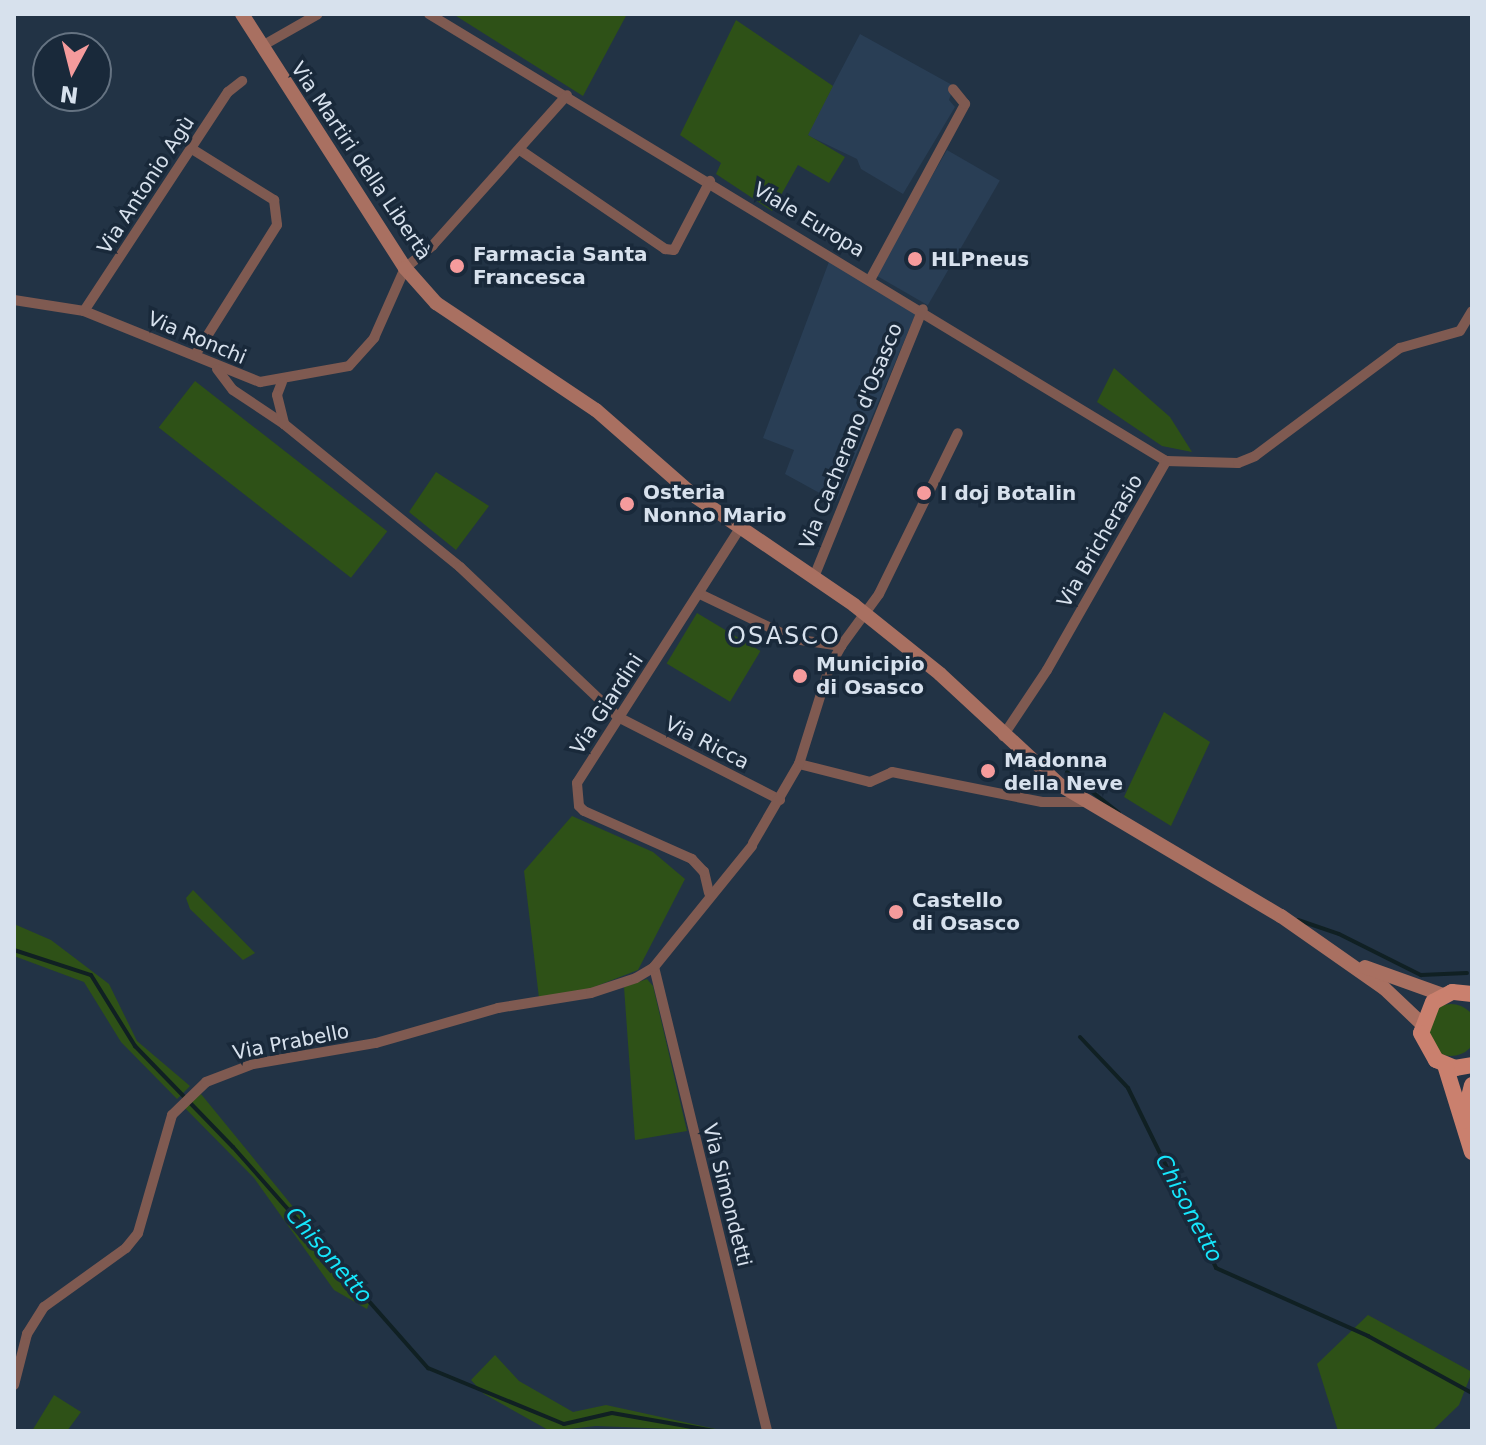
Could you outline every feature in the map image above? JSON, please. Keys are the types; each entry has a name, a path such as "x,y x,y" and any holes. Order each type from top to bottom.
{"main road":[{"path":"1469,989 1443,995 1421,1023 1428,1053 1445,1065 1472,1065"},
{"path":"1445,1065 1472,1152"},
{"path":"1462,1122 1472,1085"}],"street":[{"name":"Via Martiri della Libertà","path":"242,14 405,268 465,326 596,410 693,495 866,615 974,703 1003,736 1086,802 1223,880 1313,940"},
{"path":"263,50 318,14"},
{"name":"Viale Europa","path":"429,14 923,309 1166,461"},
{"name":"Via Antonio Agù","path":"84,311 228,92 242,81"},
{"path":"871,278 965,104 953,89"},
{"name":"Via Ronchi","path":"14,300 84,311 195,355 217,369 260,382 282,382 349,366 361,357 405,268 520,150 567,95"},
{"path":"192,149 274,200 277,225 195,355"},
{"path":"520,150 665,249 674,250 710,181"},
{"name":"Via Cacherano d'Osasco","path":"814,577 923,309"},
{"name":"Via Bricherasio","path":"1003,736 1047,670 1166,461 1238,463 1255,456 1400,348 1460,331 1472,311"},
{"name":"Via Ricca","path":"217,369 233,390 284,424 460,567 618,717 780,800"},
{"path":"282,382 277,395 284,424"},
{"path":"654,967 709,893 740,865 780,800 799,764 829,668 841,646 866,615 958,433"},
{"name":"Via Giardini","path":"709,893 704,872 692,859 579,806 577,783 618,717 702,595 741,527"},
{"path":"702,595 794,639 841,646"},
{"path":"799,764 870,782 892,772 1042,802 1086,802"},
{"path":"1313,940 1392,980 1443,995"},
{"path":"1313,940 1384,988 1421,1023"},
{"name":"Via Prabello","path":"14,1385 27,1334 44,1307 126,1248 138,1233 172,1115 195,1091 253,1064 376,1043 498,1008 591,993 654,967"},
{"name":"Via Simondetti","path":"654,967 767,1431"}],"shaded area":[{"path":"860,34 954,86 949,100 955,107 903,194 861,169 857,159 807,135"},
{"path":"947,150 1000,180 928,305 875,275"},
{"path":"830,259 916,313 836,502 785,474 794,450 763,438"}],"green space":[{"path":"453,14 627,14 583,96"},
{"path":"736,20 833,86 808,135 845,157 829,183 798,165 772,211 716,174 721,163 680,135"},
{"path":"1114,368 1170,417 1192,452 1162,446 1097,402"},
{"path":"195,381 387,531 351,578 159,427"},
{"path":"436,472 489,506 456,550 409,512"},
{"path":"697,613 760,651 730,702 667,664"},
{"path":"1164,712 1210,742 1171,826 1124,797"},
{"path":"572,816 653,852 685,879 638,970 589,989 539,998 524,871"},
{"path":"193,890 255,953 243,960 190,909 186,898"},
{"path":"14,924 51,940 109,984 137,1041 190,1086 177,1099 121,1042 84,982 14,956"},
{"path":"647,979 653,986 687,1131 635,1140 624,987"},
{"path":"1451,1004 1469,1012 1477,1030 1469,1048 1451,1056 1433,1048 1425,1030 1433,1012"},
{"path":"201,1094 370,1301 367,1309 334,1290 254,1178 185,1108"},
{"path":"1368,1315 1472,1372 1459,1405 1432,1431 1338,1431 1317,1364"},
{"path":"495,1355 519,1381 573,1412 606,1405 725,1431 596,1426 550,1431 484,1394 471,1380"},
{"path":"54,1395 81,1412 67,1431 32,1431"}],"waterway":[{"path":"1067,772 1119,813"},
{"path":"1298,920 1339,934 1421,975 1467,973"},
{"name":"Chisonetto","path":"14,950 91,975 135,1046 233,1147 428,1368 564,1424 612,1413 714,1431"},
{"name":"Chisonetto","path":"1080,1037 1128,1088 1216,1268 1368,1336 1472,1393"}],"place":[{"name":"HLPneus","path":"915,259"},
{"name":"Farmacia Santa Francesca","path":"457,266"},
{"name":"I doj Botalin","path":"924,493"},
{"name":"Osteria Nonno Mario","path":"627,504"},
{"name":"Municipio di Osasco","path":"800,676"},
{"name":"Madonna della Neve","path":"988,771"},
{"name":"Castello di Osasco","path":"896,912"}],"district":[{"name":"OSASCO","path":"784,637"}]}
